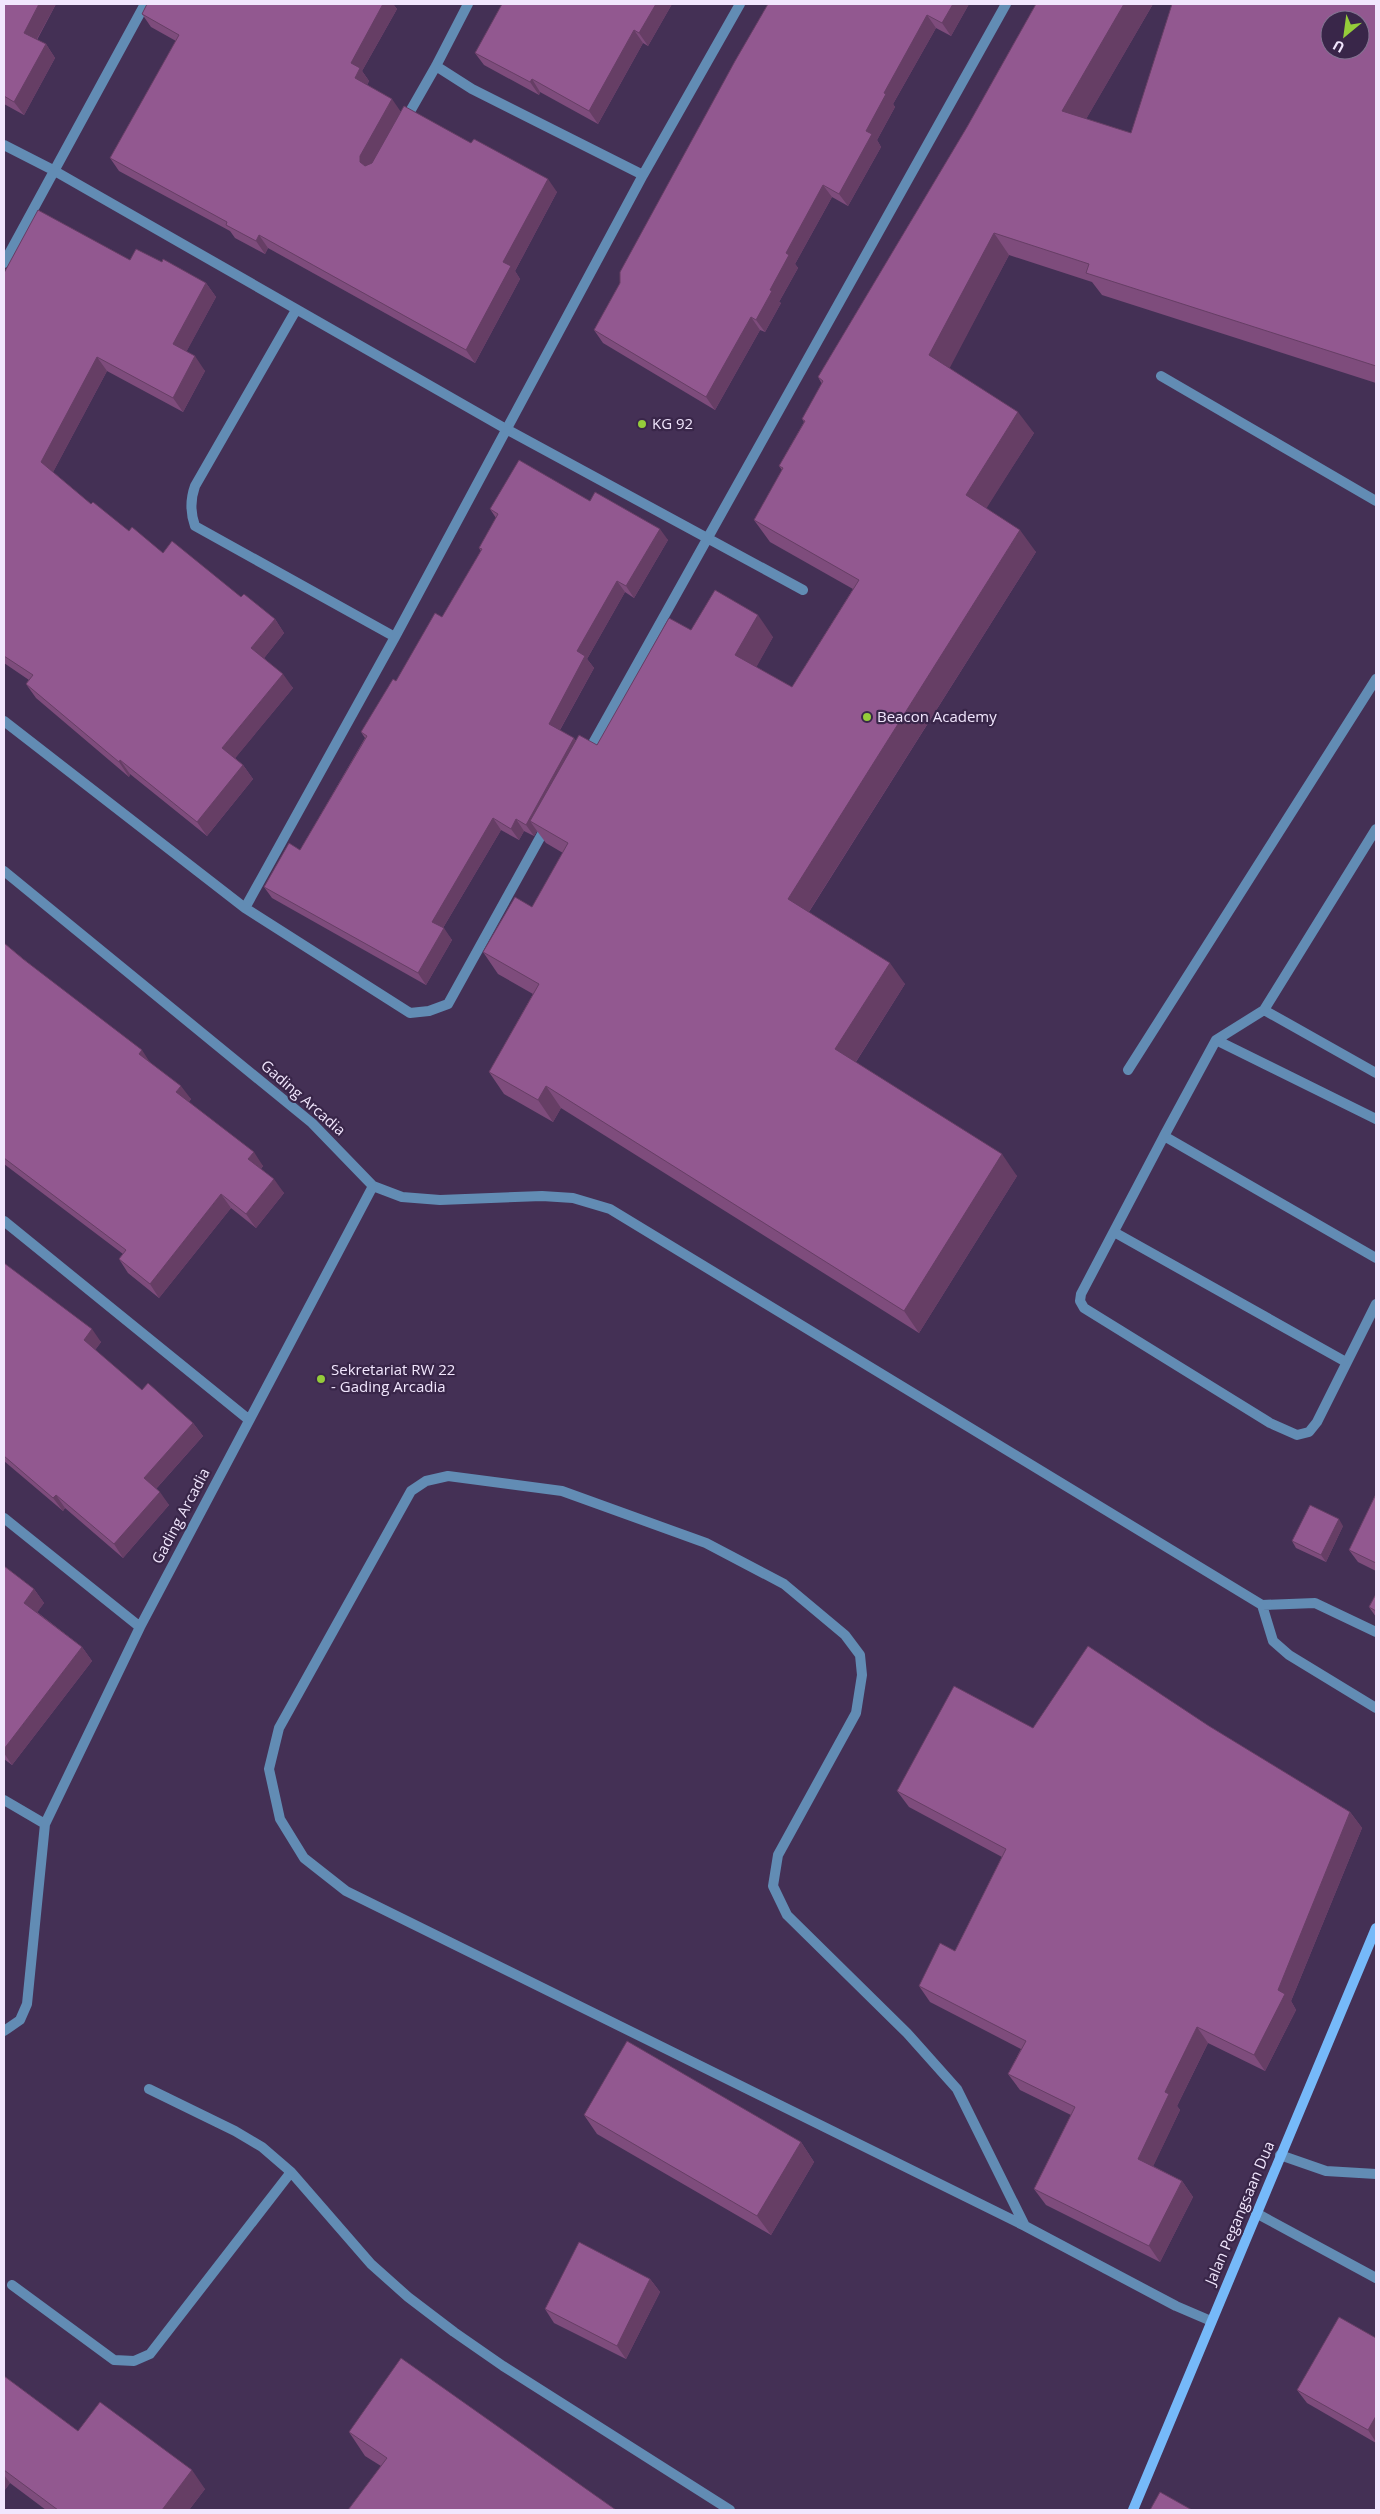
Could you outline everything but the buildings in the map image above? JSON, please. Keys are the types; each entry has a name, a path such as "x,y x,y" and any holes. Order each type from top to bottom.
{"main road":[{"name":"Jalan Pegangsaan Dua","path":"1132,2510 1376,1928"}],"street":[{"path":"4,263 145,4"},
{"path":"398,131 436,66 468,4"},
{"path":"245,908 396,637 643,175 740,4"},
{"path":"582,763 1006,4"},
{"path":"436,66 472,88 643,175"},
{"path":"4,145 53,170 506,429 707,540 803,590"},
{"path":"296,310 195,486 191,496 190,512 195,526 396,637"},
{"path":"1161,376 1376,502"},
{"path":"1128,1070 1376,679"},
{"path":"4,721 245,908 410,1013 429,1012 448,1004 553,815"},
{"path":"1376,829 1264,1010 1216,1040 1081,1294 1080,1301 1084,1308 1270,1423 1297,1434 1309,1432 1317,1422 1376,1304"},
{"name":"Gading Arcadia","path":"4,871 312,1123 373,1186 140,1627 45,1824 27,2004 20,2020 4,2031"},
{"path":"1264,1010 1376,1073"},
{"path":"1216,1040 1376,1119"},
{"path":"1164,1136 1376,1258"},
{"path":"373,1186 402,1197 440,1200 542,1196 573,1198 610,1209 1262,1605 1315,1603 1376,1632"},
{"path":"4,1220 248,1420"},
{"path":"1114,1232 1346,1362"},
{"path":"1025,2226 957,2089 907,2033 787,1915 773,1886 778,1854 856,1713 862,1675 860,1655 846,1635 784,1584 706,1542 562,1491 448,1476 426,1481 411,1491 279,1728 270,1769 280,1819 304,1858 346,1891 1025,2226 1176,2306 1212,2320"},
{"path":"4,1518 140,1627"},
{"path":"1262,1605 1273,1641 1289,1655 1376,1708"},
{"path":"4,1800 45,1824"},
{"path":"149,2089 235,2131 262,2148 291,2172 371,2264 446,2326 503,2366 730,2510"},
{"path":"1280,2155 1326,2171 1376,2174"},
{"path":"12,2286 114,2360 134,2361 150,2354 291,2172"},
{"path":"1256,2213 1376,2278"}],"place":[{"name":"KG 92","path":"642,424"},
{"name":"Beacon Academy","path":"867,717"},
{"name":"Sekretariat RW 22 - Gading Arcadia","path":"321,1379"}]}
